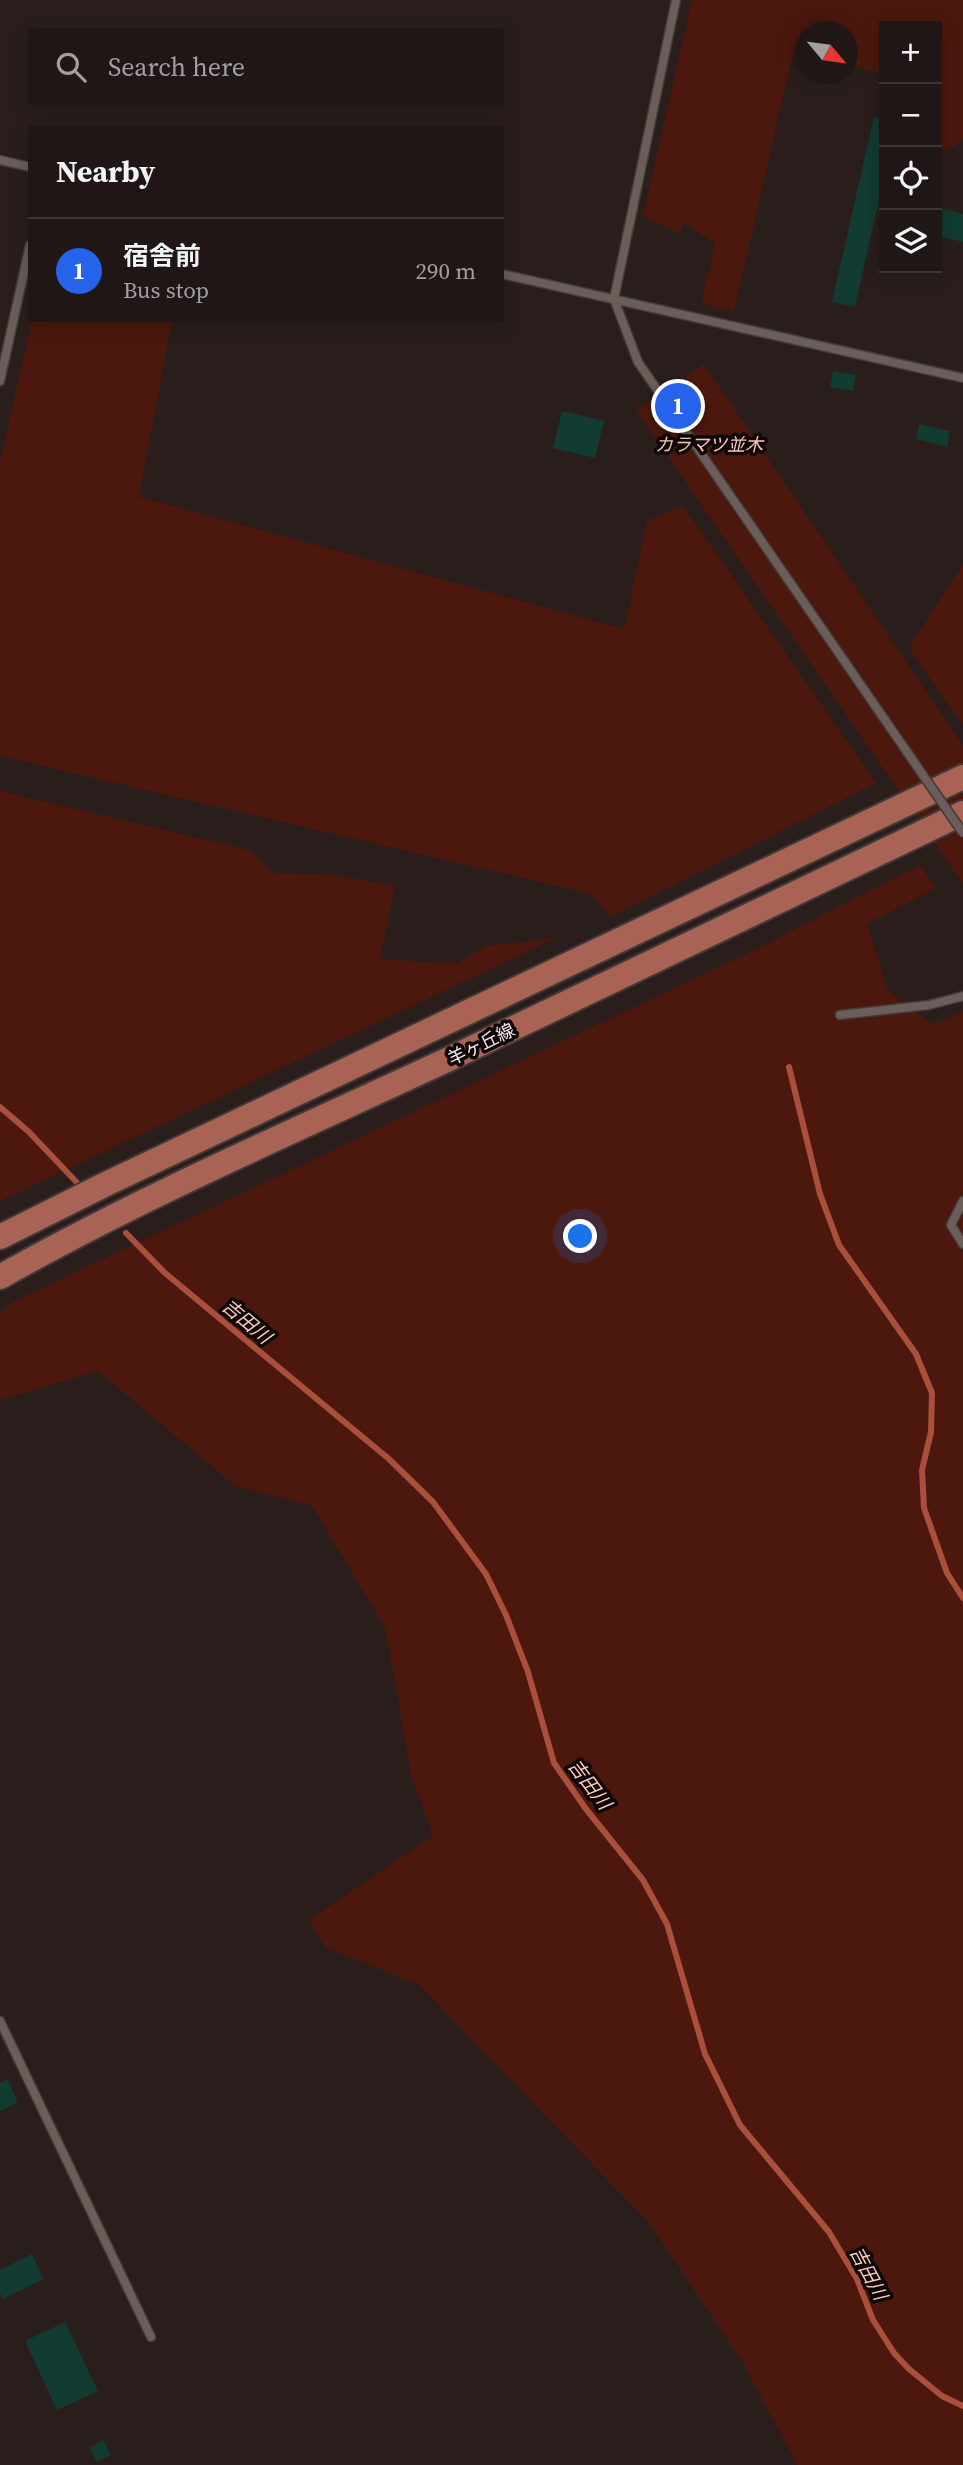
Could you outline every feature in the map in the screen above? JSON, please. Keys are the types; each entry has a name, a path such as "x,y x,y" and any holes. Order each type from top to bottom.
{"main road":[{"name":"羊ヶ丘線","path":"0,1237 963,776"},
{"name":"羊ヶ丘線","path":"0,1277 91,1228 274,1139 453,1057 963,813"}],"lane":[{"path":"676,0 614,299 638,362 963,833"},
{"path":"0,160 28,167"},
{"path":"0,381 28,254"},
{"path":"504,274 963,378"},
{"path":"840,1015 929,1004 963,996"},
{"path":"963,1201 951,1225 963,1244"},
{"path":"0,2021 151,2337"}],"green space":[{"path":"692,0 963,0 963,139 952,148 942,151 942,21 879,21 879,73 858,68 858,21 795,21 795,53 734,312 701,303 715,243 684,223 679,233 643,216"},
{"path":"32,322 172,322 139,497 624,629 647,521 683,506 876,783 610,917 592,894 0,756 0,461"},
{"name":"カラマツ並木","path":"704,364 963,746 963,884 636,410"},
{"path":"963,564 963,725 909,648"},
{"path":"0,791 249,850 272,873 336,875 395,886 380,959 456,964 486,946 556,938 0,1201"},
{"path":"920,865 936,888 867,924 888,991 932,1024 963,1012 963,2465 797,2465 745,2366 649,2223 419,1985 325,1947 309,1920 433,1836 411,1775 385,1627 312,1506 235,1486 98,1371 0,1400 0,1312 15,1301 759,948"}],"building":[{"path":"874,117 879,118 879,200 855,307 832,302"},
{"path":"942,209 963,214 963,242 942,237"},
{"path":"833,371 856,375 853,391 830,387"},
{"path":"562,411 604,421 595,458 553,448"},
{"path":"919,424 950,431 947,447 916,439"},
{"path":"7,2079 18,2102 0,2111 0,2083"},
{"path":"32,2254 43,2279 3,2299 0,2293 0,2270"},
{"path":"65,2322 98,2391 57,2410 25,2341"},
{"path":"103,2440 111,2455 97,2462 89,2448"}],"waterway":[{"path":"789,1067 820,1194 839,1245 916,1354 932,1393 931,1432 922,1470 924,1508 947,1573 963,1598"},
{"name":"吉田川","path":"0,1107 29,1132 83,1189"},
{"name":"吉田川","path":"126,1233 165,1273 389,1459 433,1502 486,1574 506,1615 528,1672 554,1763 586,1809 643,1880 667,1924 705,2054 740,2125 829,2232 857,2279 873,2320 894,2353 942,2396 963,2406"}],"place":[{"name":"宿舎前","path":"678,406"}]}
